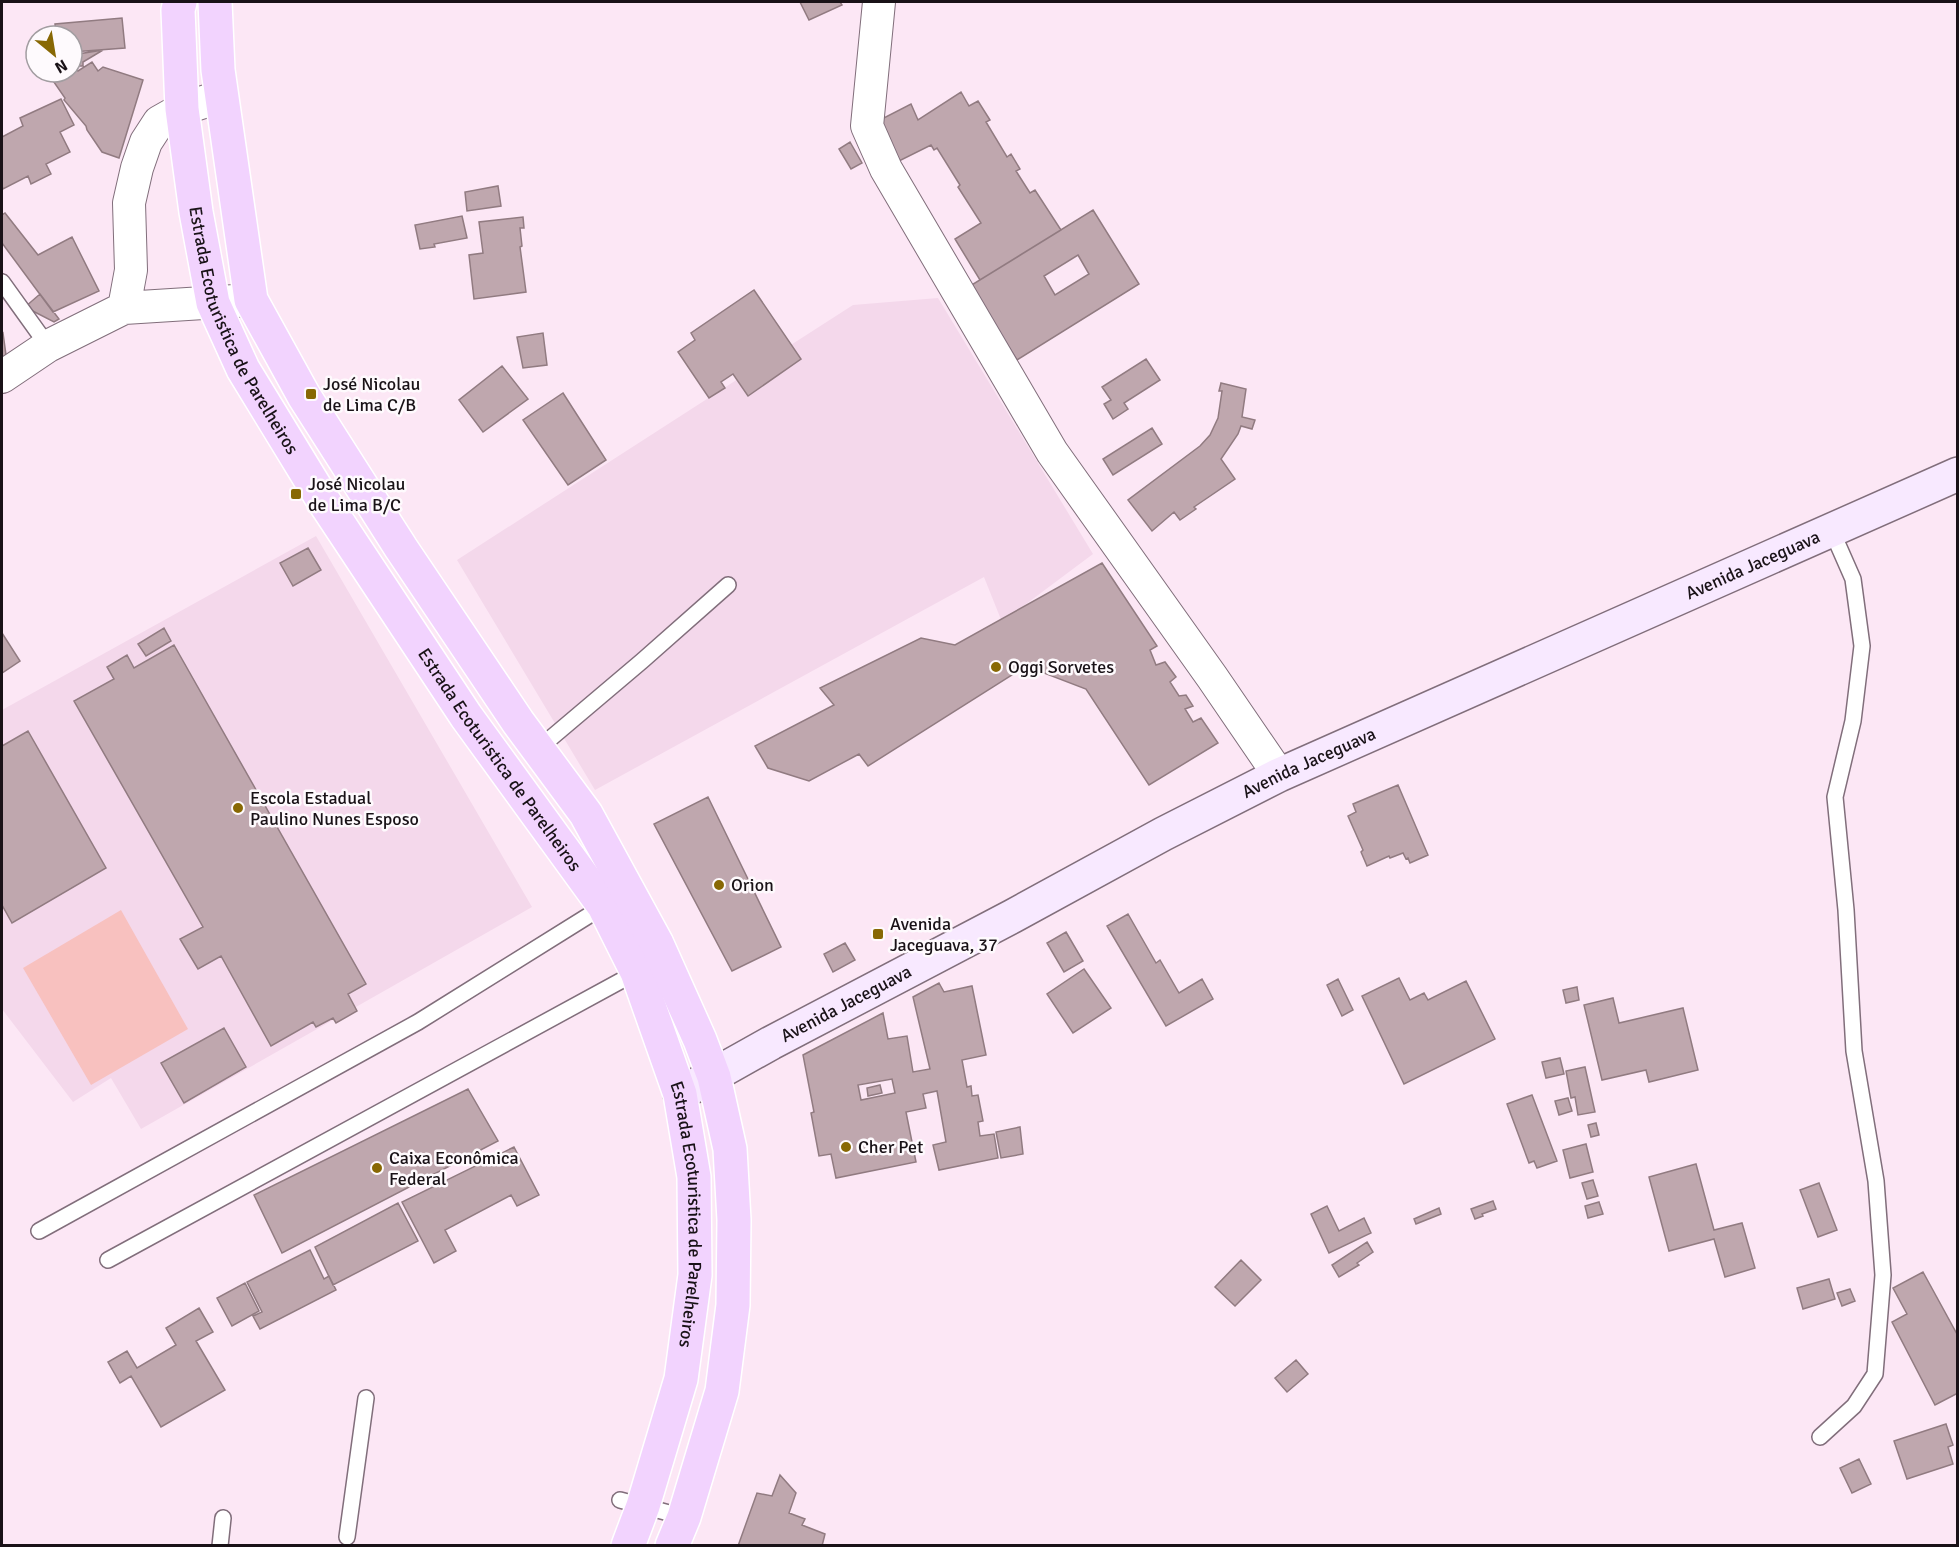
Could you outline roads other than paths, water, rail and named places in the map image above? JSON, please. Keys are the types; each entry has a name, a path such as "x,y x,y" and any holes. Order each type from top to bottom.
{"main road":[{"name":"Estrada Ecoturistica de Parelheiros","path":"180,2 178,10 182,109 196,212 213,303 243,369 323,500 465,716 604,906 638,972 680,1094 694,1177 695,1275 681,1379 631,1503 628,1545"},
{"name":"Estrada Ecoturistica de Parelheiros","path":"215,2 218,70 251,300 304,396 401,549 518,722 586,814 657,944 714,1077 730,1149 734,1220 733,1305 722,1391 678,1531"},
{"name":"Avenida Jaceguava","path":"680,1094 1163,834 1280,775 1958,474"}],"street":[{"path":"879,2 867,126 886,168 1052,452 1280,775"},
{"path":"124,308 131,270 129,202 136,168 146,142 159,122 182,109 222,96"},
{"path":"2,377 48,346 124,308 251,300"}],"lane":[{"path":"2,282 48,346"},
{"path":"1820,1437 1854,1406 1875,1374 1883,1275 1876,1181 1854,1051 1846,910 1835,796 1853,721 1862,646 1853,579 1831,529"},
{"path":"538,749 728,585"},
{"path":"39,1232 418,1022 604,906"},
{"path":"108,1260 638,972"},
{"path":"346,1536 366,1398"},
{"path":"631,1503 678,1531"},
{"path":"220,1545 223,1518"}],"place":[{"name":"José Nicolau de Lima C/B","path":"311,394"},
{"name":"José Nicolau de Lima B/C","path":"296,494"},
{"name":"Oggi Sorvetes","path":"996,667"},
{"name":"Escola Estadual Paulino Nunes Esposo","path":"238,808"},
{"name":"Orion","path":"719,885"},
{"name":"Avenida Jaceguava, 37","path":"878,934"},
{"name":"Cher Pet","path":"846,1147"},
{"name":"Caixa Econômica Federal","path":"377,1168"}]}
